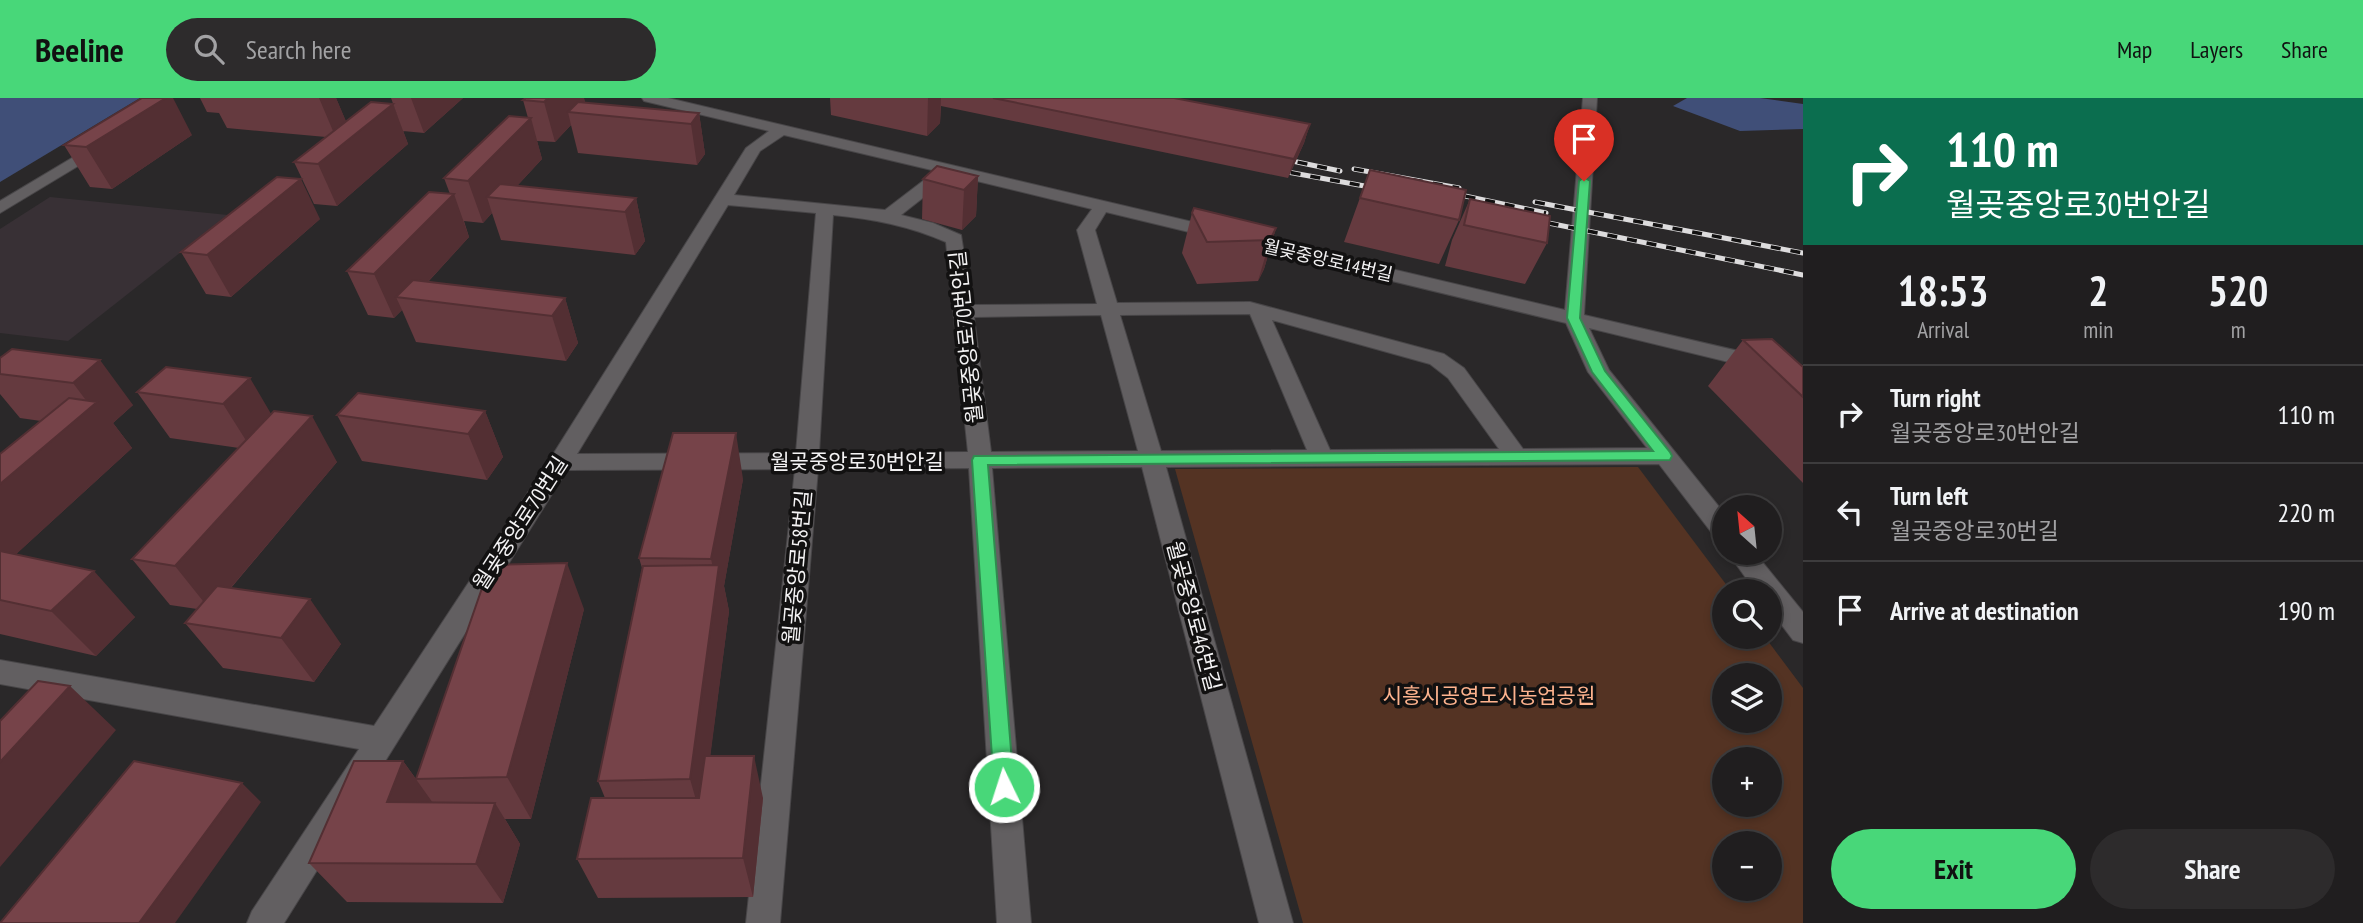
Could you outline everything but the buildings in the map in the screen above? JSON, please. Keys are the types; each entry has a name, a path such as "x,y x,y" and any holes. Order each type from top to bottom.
{"street":[{"name":"월곶중앙로14번길","path":"649,98 1803,373"},
{"path":"1590,98 1574,318 1599,372 1712,516"},
{"name":"월곶중앙로70번길","path":"264,923 560,462 754,148 781,130"},
{"path":"0,208 118,135"},
{"path":"888,216 948,170"},
{"name":"월곶중앙로70번안길","path":"723,199 888,216 927,227 955,239 980,460 1014,923"},
{"name":"월곶중앙로46번길","path":"1102,206 1086,230 1152,460 1276,923"},
{"name":"월곶중앙로58번길","path":"763,923 807,461 825,210"},
{"path":"1258,310 1322,458"},
{"path":"964,311 1258,310 1437,359 1456,373 1517,457"},
{"name":"월곶중앙로30번안길","path":"560,462 1665,456"},
{"path":"1750,565 1803,632"},
{"path":"0,672 381,740"}],"shaded area":[{"path":"50,197 228,215 68,341 0,333 0,229"}],"green space":[{"name":"시흥시공영도시농업공원","path":"1638,467 1722,579 1712,579 1712,649 1774,649 1803,688 1803,923 1303,923 1175,469"}],"water":[{"path":"0,98 140,98 0,182"},
{"path":"1687,98 1760,98 1803,104 1803,129 1740,131 1673,106"}],"railway":[{"path":"1278,158 1340,171"},
{"path":"1271,169 1381,189"},
{"path":"1354,169 1459,188"},
{"path":"1446,192 1546,213"},
{"path":"1535,202 1803,253"},
{"path":"1529,219 1803,275"}],"route":[{"path":"1004,787 980,460 1665,456 1599,372 1574,318 1584,181"}]}
